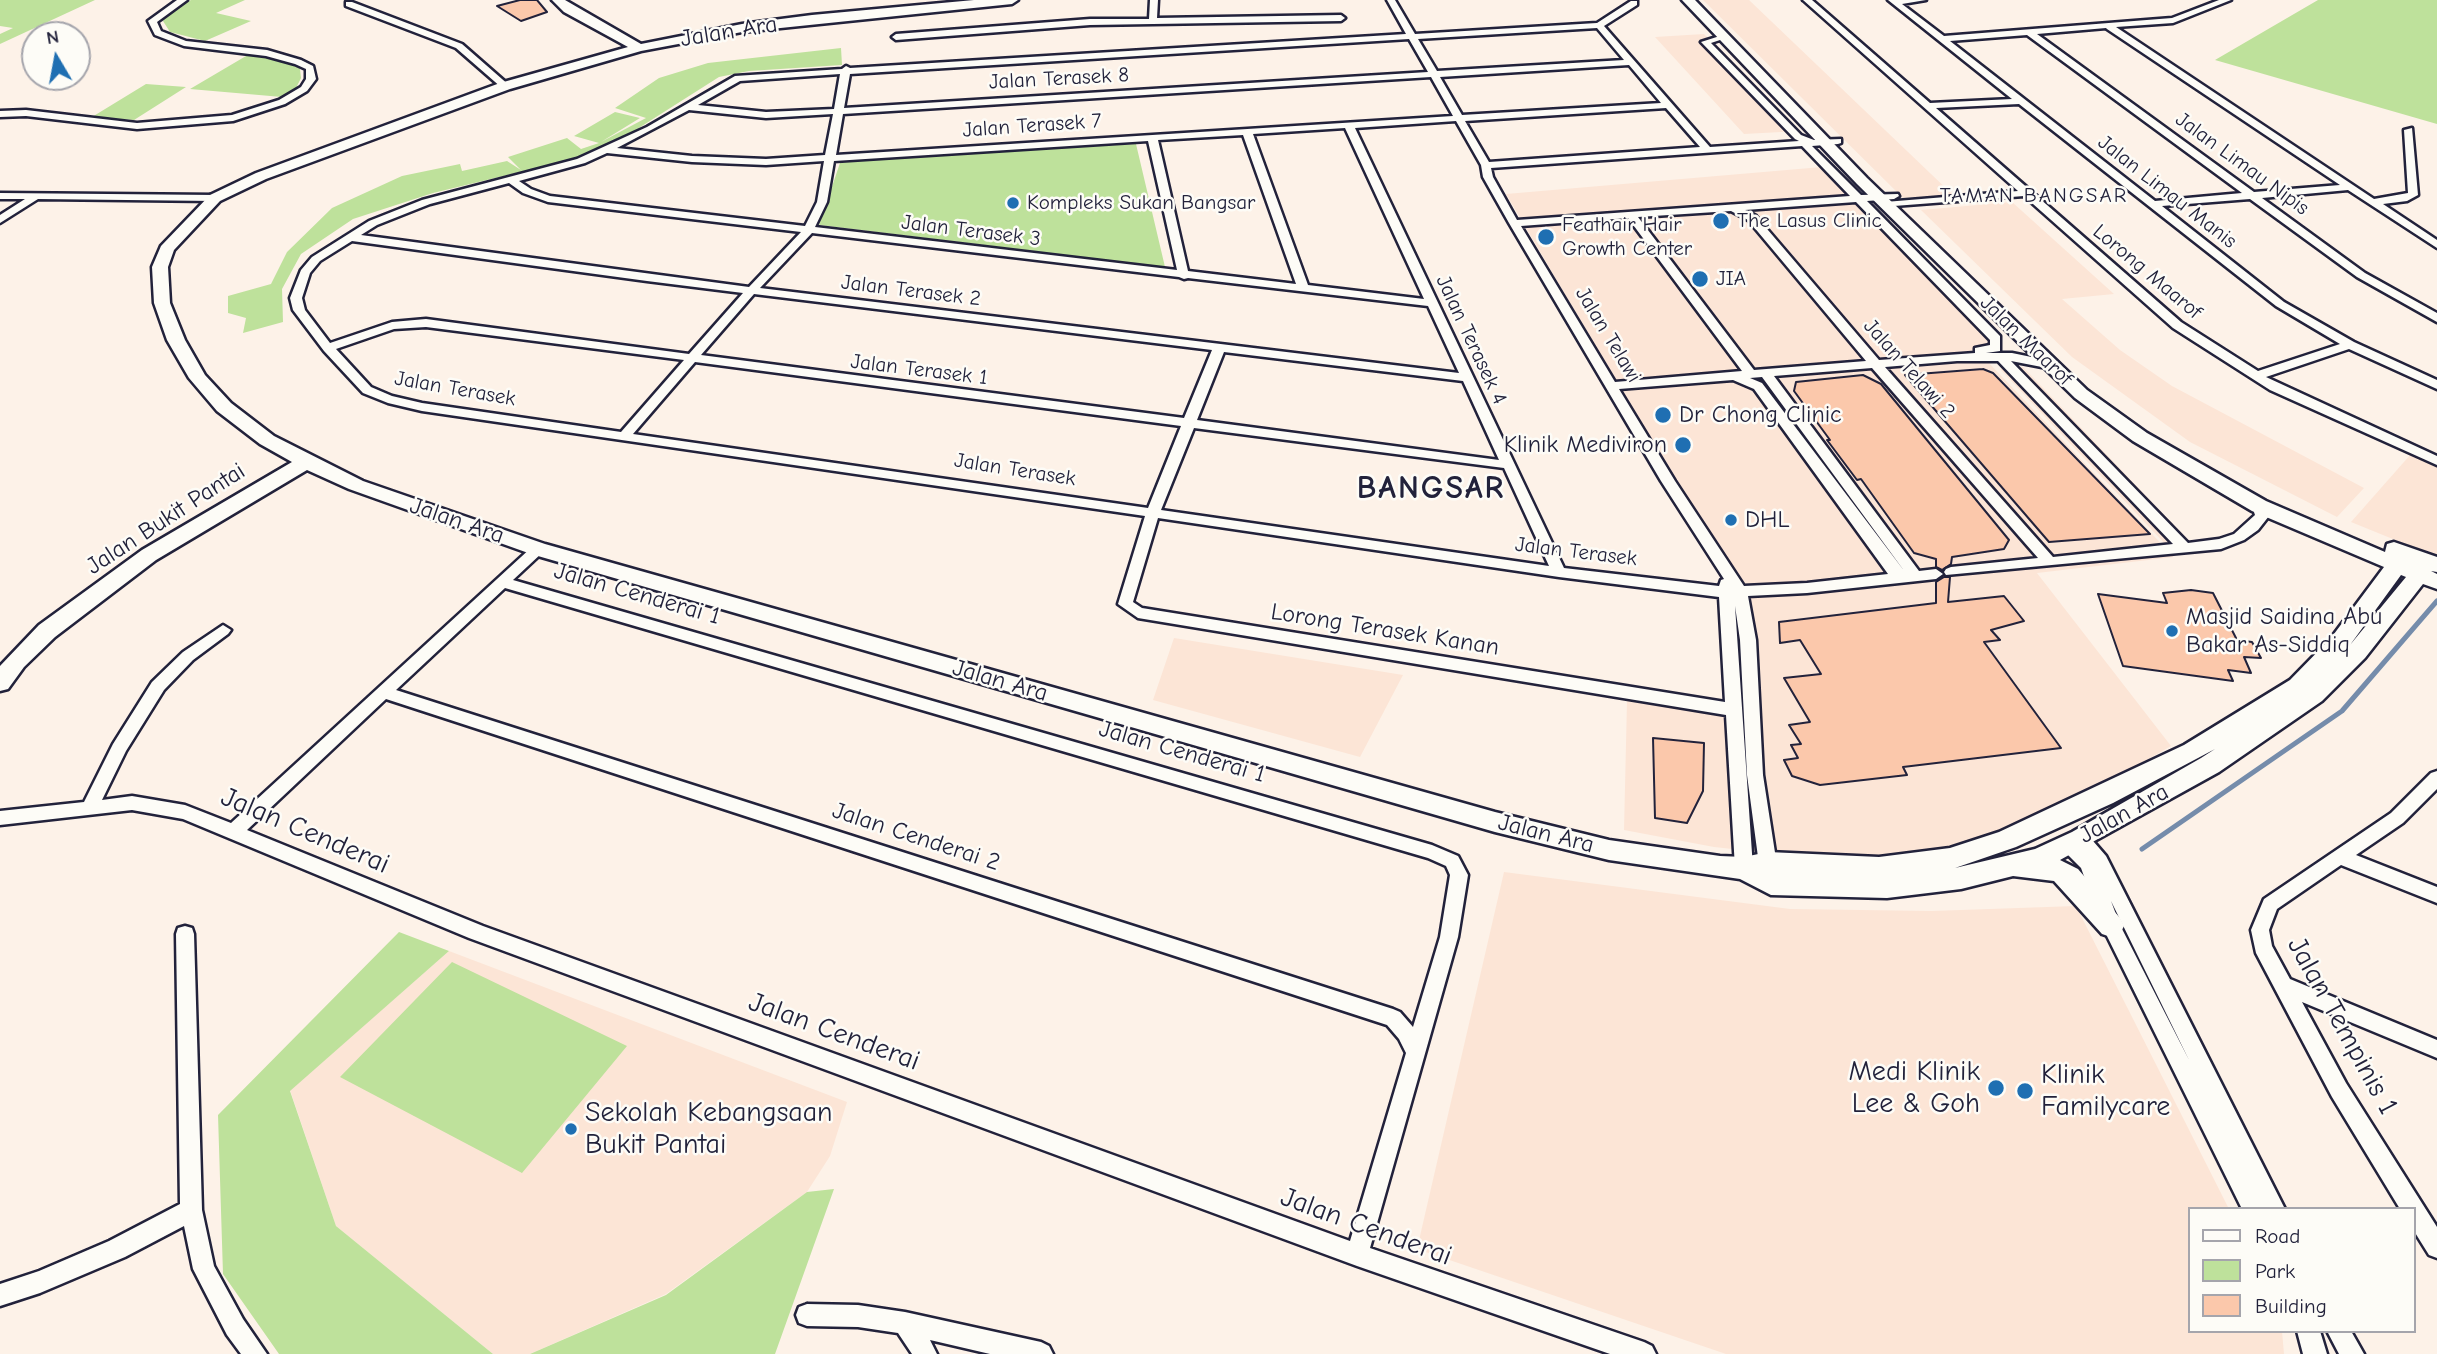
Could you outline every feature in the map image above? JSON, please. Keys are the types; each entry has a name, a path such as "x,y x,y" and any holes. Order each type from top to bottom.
{"street":[{"path":"0,114 26,113 138,126 233,118 282,102 304,89 311,79 310,68 298,62 267,53 184,43 158,33 152,21 183,0"},
{"path":"357,0 349,4 459,46 505,86"},
{"path":"558,0 568,9 639,48"},
{"name":"Jalan Ara","path":"1012,0 789,22 639,48 505,86 280,169 215,198 167,250 160,267 162,303 176,340 198,378 224,407 267,440 306,463 368,489 538,549 1495,822 1609,850 1720,867 1887,887 1961,878 2028,863 2074,842 2210,765 2314,695 2357,652 2420,568"},
{"name":"Jalan Maarof","path":"1688,0 1751,68 2078,374 2152,429 2280,498 2420,568"},
{"name":"Jalan Maarof","path":"1700,0 1831,142"},
{"name":"Lorong Maarof","path":"1807,0 2164,314 2256,376 2368,432 2437,461"},
{"path":"1893,1 1922,0"},
{"path":"1943,39 2173,20 2227,0"},
{"name":"Jalan Limau Manis","path":"1893,1 2280,304 2350,345 2437,385"},
{"name":"Jalan Telawi","path":"1389,2 1460,117 1486,165 1488,177 1514,223 1728,575 1748,640 1761,872"},
{"path":"1634,3 1599,25 1707,150"},
{"path":"896,37 1154,9 1341,18"},
{"name":"Jalan Terasek","path":"1599,25 846,69 738,78 608,150 403,210 349,237 316,259 305,272 296,298 299,310 328,348 367,390 388,399 491,418 1559,572 1732,592 2221,544 2239,537 2262,516 2259,506"},
{"path":"2110,27 2437,245"},
{"name":"Jalan Limau Nipis","path":"2030,33 2361,275 2437,318"},
{"name":"Jalan Maarof","path":"1720,37 1705,42 1996,339 1996,348 1957,357"},
{"name":"Jalan Terasek 8","path":"686,107 766,115 1631,62"},
{"path":"1726,64 1751,68"},
{"path":"624,436 751,291 808,231 822,202 846,69"},
{"path":"1929,106 2021,101"},
{"name":"Jalan Terasek 7","path":"608,150 741,162 1669,105"},
{"name":"Jalan Terasek 4","path":"1348,124 1559,572"},
{"path":"2372,202 2403,199 2413,195 2409,130"},
{"path":"1247,131 1303,288"},
{"path":"1152,137 1184,276"},
{"path":"1486,165 1766,146 1801,140 1831,142"},
{"name":"Jalan Terasek 3","path":"511,180 548,200 1432,303"},
{"path":"2151,204 2352,187"},
{"path":"1514,223 1857,200 1922,208 2031,195"},
{"path":"0,196 215,198"},
{"path":"0,220 34,198"},
{"name":"Jalan Maarof","path":"1894,203 2047,364 2140,437 2259,506 2420,568"},
{"name":"Jalan Telawi 2","path":"1734,208 1752,218 2050,562"},
{"path":"1631,215 1749,373"},
{"name":"Jalan Terasek 2","path":"349,237 751,291 1468,378"},
{"name":"Jalan Terasek 1","path":"328,348 392,326 426,323 1509,465"},
{"path":"1996,339 2008,340 2015,332"},
{"path":"2256,376 2350,345"},
{"path":"1153,513 1219,348"},
{"path":"1612,386 1957,357 2021,358 2047,364"},
{"path":"2001,357 2185,548"},
{"path":"1765,372 1915,576"},
{"path":"1725,375 1742,378 1758,386 1898,577"},
{"name":"Jalan Bukit Pantai","path":"0,683 16,662 47,631 149,555 306,463"},
{"name":"Lorong Terasek Kanan","path":"1153,513 1125,604 1138,613 1735,710"},
{"path":"234,831 538,549"},
{"name":"Jalan Ara","path":"1761,872 1879,869 1950,859 2007,840 2104,796 2192,752 2298,686 2420,568"},
{"name":"Jalan Cenderai 1","path":"502,582 1433,852 1452,861 1459,875 1457,897 1416,1053 1357,1255"},
{"name":"Jalan Telawi","path":"1732,592 1735,710 1761,872"},
{"path":"90,806 130,727 158,686 188,656 223,630"},
{"name":"Jalan Cenderai 2","path":"382,692 1393,1018 1406,1033 1416,1053"},
{"name":"Jalan Tempinis 1","path":"2413,1207 2339,1090 2263,947 2260,930 2263,916 2270,904 2397,818 2437,778"},
{"path":"2104,796 2078,820 2074,842 2088,864 2110,926 2252,1207"},
{"name":"Jalan Cenderai","path":"0,818 132,803 185,812 476,932 1357,1255 1644,1354"},
{"path":"2074,842 2100,861 2273,1207"},
{"path":"2340,857 2437,895"},
{"path":"2005,869 2059,871 2080,887 2110,926"},
{"path":"185,934 191,1210 204,1269 235,1327 255,1354"},
{"path":"2284,985 2437,1049"},
{"path":"0,1295 40,1282 117,1249 191,1210"},
{"path":"807,1315 858,1316 905,1323 1041,1354"},
{"path":"905,1323 925,1354"},
{"path":"2309,1333 2315,1354"},
{"path":"2339,1333 2351,1354"}],"shaded area":[{"path":"1703,0 1749,0 1953,195 1903,198"},
{"path":"1704,34 1800,131 1744,134 1655,37"},
{"path":"1822,167 1988,338 1987,361 2174,557 2037,573 2171,746 2043,820 1956,846 1878,859 1816,858 1714,847 1624,830 1627,701 1761,722 1749,607 1506,194"},
{"path":"2012,202 2114,294 2062,299 2120,350 2172,386 2364,488 2337,517 2190,442 2072,357 1921,210"},
{"path":"2023,367 2192,544 2167,546 2000,369"},
{"path":"2411,454 2437,464 2437,557 2351,522"},
{"path":"1174,638 1403,675 1360,757 1153,700"},
{"path":"1504,872 1790,909 1932,911 2076,906 2228,1207 2188,1207 2188,1333 2282,1333 2284,1354 1726,1354 1417,1249"},
{"name":"Sekolah Kebangsaan Bukit Pantai","path":"449,951 847,1102 830,1156 807,1192 666,1294 530,1354 493,1354 336,1226 290,1090"}],"green space":[{"path":"0,0 95,0 50,21 21,21 21,34 0,44 0,34 13,28 0,26"},
{"path":"191,0 245,0 216,13 251,21 205,41 170,32 163,21 168,12"},
{"path":"2318,0 2437,0 2437,124 2215,60"},
{"path":"841,48 842,65 749,71 719,77 623,138 578,158 433,193 353,219 301,254 282,289 283,322 243,333 246,318 228,313 228,296 271,284 287,252 332,208 402,176 460,164 462,171 507,161 521,170 508,157 567,138 581,149 599,143 574,136 615,112 640,118 601,142 646,118 615,108 659,78 708,63"},
{"path":"246,56 265,56 292,63 300,69 301,78 295,90 282,97 190,89"},
{"path":"146,84 186,87 134,120 92,117"},
{"name":"Kompleks Sukan Bangsar","path":"1136,144 1165,267 819,225 841,160"},
{"path":"399,932 449,951 290,1091 336,1226 493,1354 279,1354 223,1274 218,1115"},
{"path":"452,962 627,1046 522,1173 340,1077"},
{"path":"834,1189 775,1354 530,1354 666,1295 807,1192"}],"building":[{"path":"520,0 537,0 547,12 521,21 497,6"},
{"path":"1983,369 1993,373 2150,534 2049,542 1905,375"},
{"path":"1863,375 1881,384 2009,540 2004,549 1952,557 1951,564 1942,570 1936,567 1936,559 1914,553 1861,479 1857,480 1827,440 1830,440 1794,391 1796,382"},
{"path":"1950,577 1948,602 2004,596 2024,621 1991,630 2000,640 1984,642 2061,748 1903,767 1907,775 1820,785 1792,776 1784,760 1798,758 1791,745 1801,744 1789,725 1810,722 1784,678 1821,674 1800,640 1780,643 1779,622 1936,603 1936,582"},
{"name":"Masjid Saidina Abu Bakar As-Siddiq","path":"2191,590 2213,593 2237,640 2252,642 2261,658 2244,657 2251,673 2228,670 2233,681 2123,666 2098,594 2167,603 2163,593"},
{"path":"1653,738 1704,743 1703,791 1687,823 1655,818"}],"waterway":[{"path":"2142,849 2342,711 2437,601"}],"place":[{"name":"Kompleks Sukan Bangsar","path":"1013,203"},
{"name":"The Lasus Clinic","path":"1721,221"},
{"name":"Feathair Hair Growth Center","path":"1546,237"},
{"name":"JIA","path":"1700,279"},
{"name":"Dr Chong Clinic","path":"1663,415"},
{"name":"Klinik Mediviron","path":"1683,445"},
{"name":"DHL","path":"1731,520"},
{"name":"Masjid Saidina Abu Bakar As-Siddiq","path":"2172,631"},
{"name":"Medi Klinik Lee & Goh","path":"1996,1088"},
{"name":"Klinik Familycare","path":"2025,1091"},
{"name":"Sekolah Kebangsaan Bukit Pantai","path":"571,1129"}],"district":[{"name":"TAMAN BANGSAR","path":"2034,196"},
{"name":"BANGSAR","path":"1431,489"}]}
